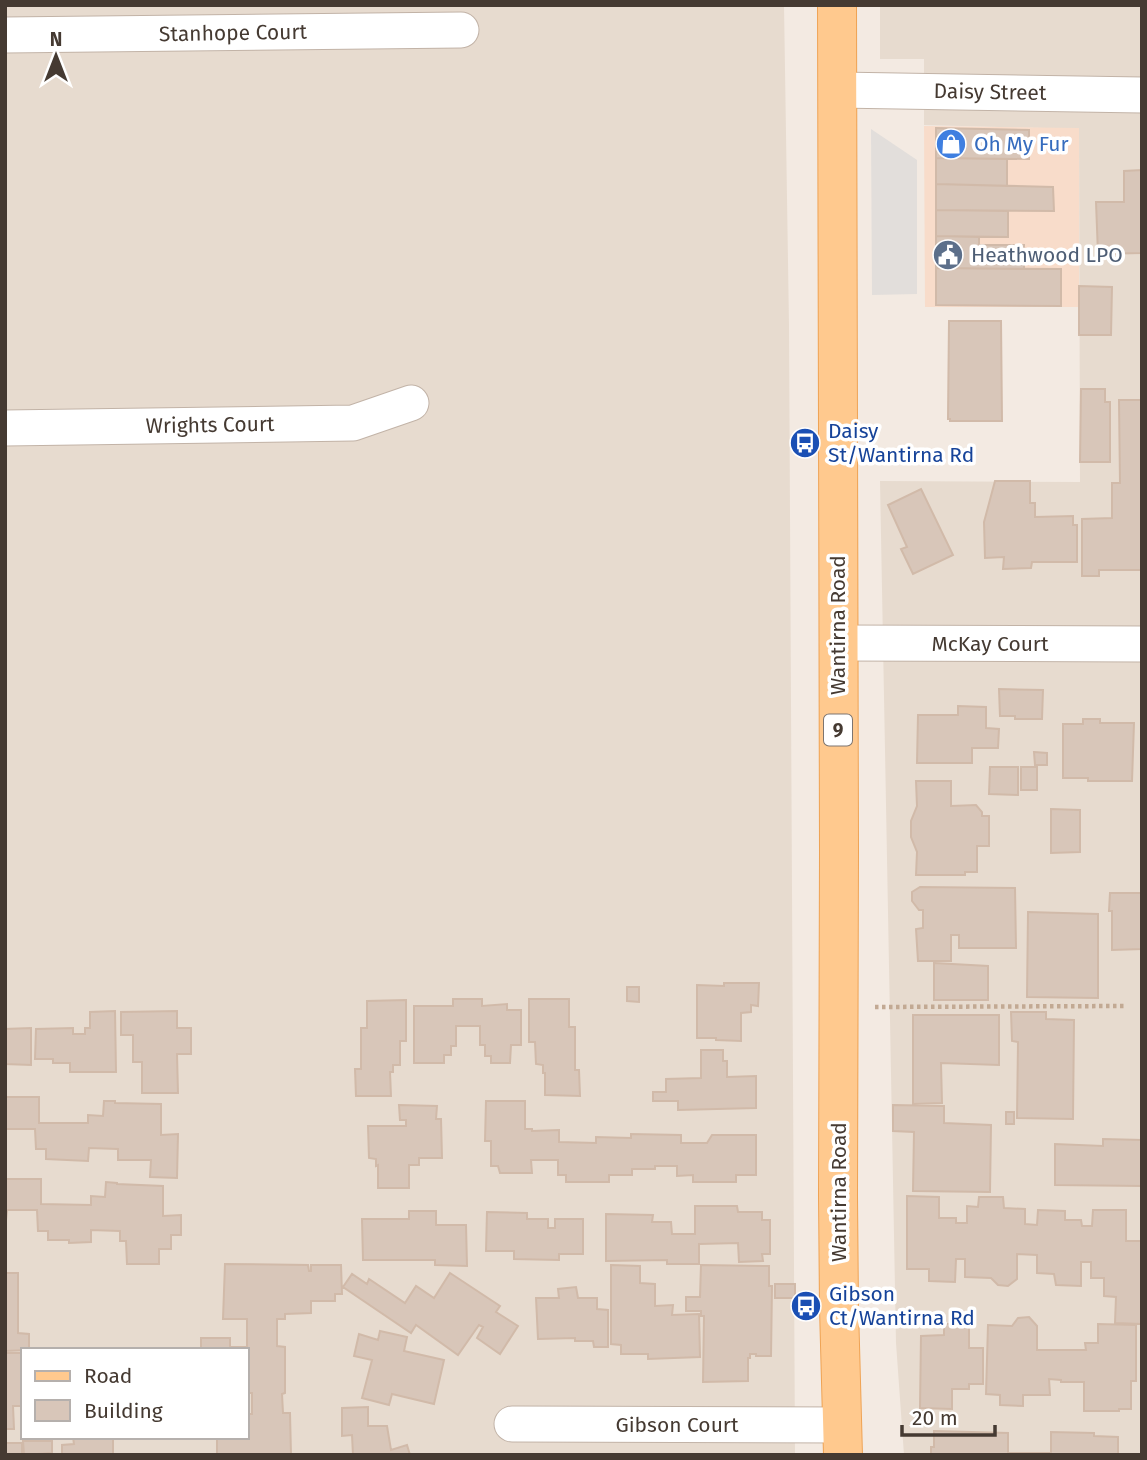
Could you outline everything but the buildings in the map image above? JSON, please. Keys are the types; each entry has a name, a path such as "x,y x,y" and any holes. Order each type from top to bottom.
{"main road":[{"name":"Wantirna Road","path":"837,5 838,1196 843,1440"}],"street":[{"name":"Stanhope Court","path":"5,35 461,30"},
{"name":"Daisy Street","path":"838,90 1142,95"},
{"name":"Wrights Court","path":"5,428 353,423 411,403"},
{"name":"McKay Court","path":"838,643 1142,644"},
{"name":"Gibson Court","path":"512,1424 843,1440"}],"path":[{"path":"875,1007 1124,1006"}],"shaded area":[{"path":"5,5 784,5 789,326 795,1455 5,1455"},
{"path":"880,5 1142,5 1142,1455 904,1455 896,1343 880,481 1080,482 1079,129 924,125 924,59 880,59"},
{"path":"924,126 1079,128 1079,307 925,307"},
{"path":"871,129 917,160 917,294 872,295"}],"place":[{"name":"Oh My Fur","path":"951,144"},
{"name":"Heathwood LPO","path":"948,255"},
{"name":"Daisy St/Wantirna Rd","path":"805,443"},
{"name":"Gibson Ct/Wantirna Rd","path":"806,1306"}]}
